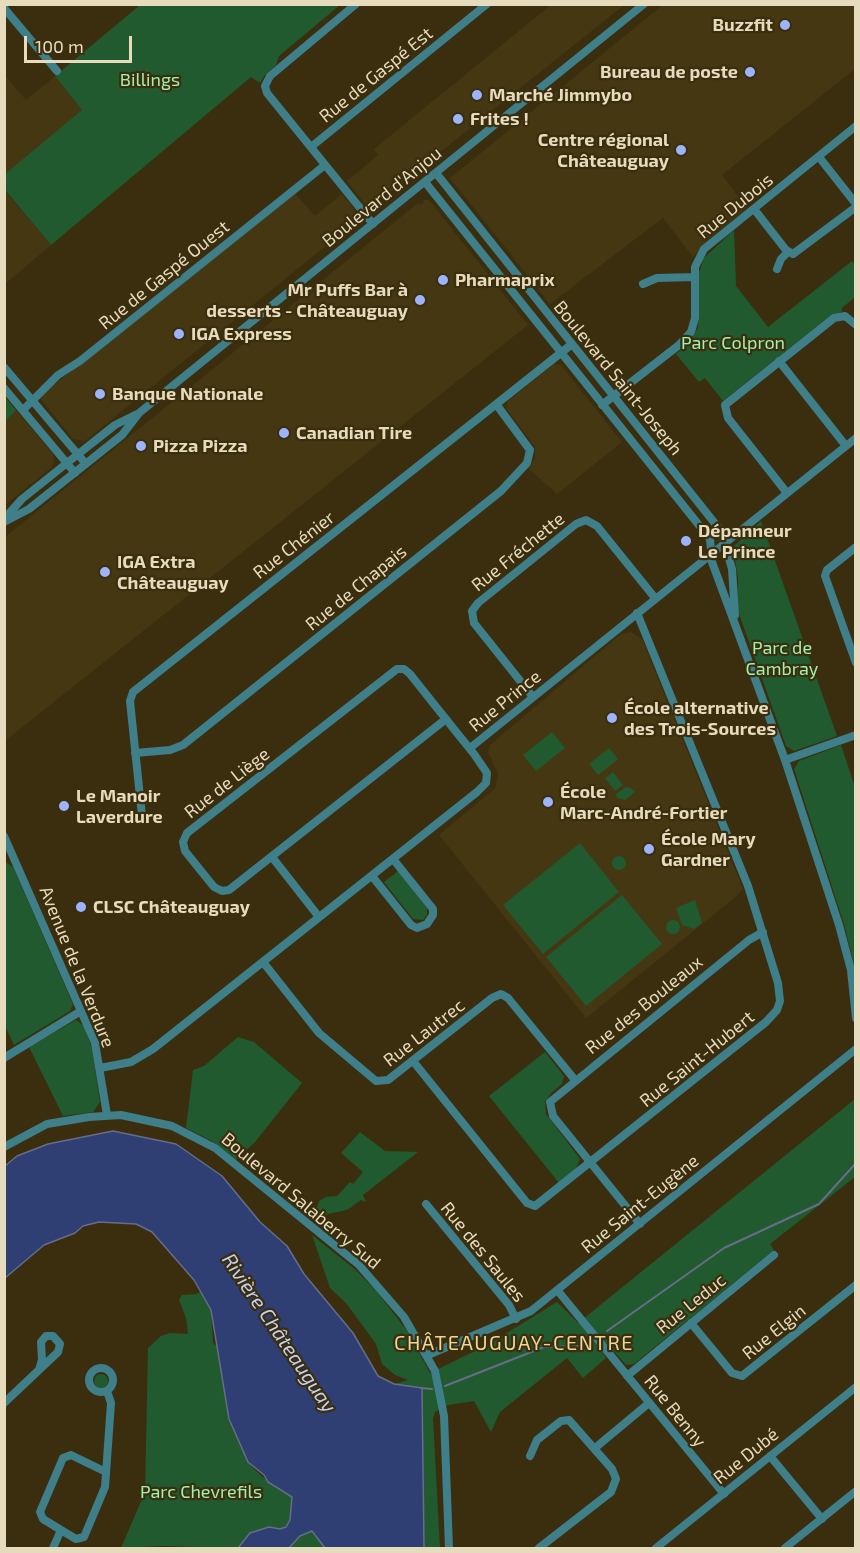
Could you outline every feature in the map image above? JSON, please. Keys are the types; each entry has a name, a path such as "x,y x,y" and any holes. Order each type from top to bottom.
{"street":[{"path":"356,4 270,76 265,83 267,93 373,224"},
{"name":"Boulevard d'Anjou","path":"4,521 29,509 75,473 122,435 140,413 644,4"},
{"name":"Rue de Gaspé Est","path":"311,147 484,6"},
{"path":"4,8 57,71"},
{"name":"Rue Dubois","path":"602,405 690,334 695,318 696,262 704,249 819,158 855,126"},
{"path":"777,269 781,259 788,252 797,252 855,206 819,158"},
{"name":"Rue de Gaspé Ouest","path":"23,410 49,384 325,165"},
{"name":"Boulevard Saint-Joseph","path":"436,173 721,531 733,576 735,619"},
{"name":"Boulevard Saint-Joseph","path":"425,182 710,539 720,585 735,619 786,760 844,942 855,1018"},
{"path":"754,209 788,252"},
{"path":"470,238 481,229"},
{"path":"643,284 657,278 694,277"},
{"path":"531,316 543,307"},
{"path":"788,493 728,418 725,408 730,399 838,316 849,317 855,325"},
{"name":"Rue Chénier","path":"142,816 130,701 134,692 572,344"},
{"path":"779,361 846,446"},
{"path":"5,369 86,464"},
{"path":"4,388 75,473"},
{"name":"Rue de Chapais","path":"135,753 170,750 183,745 501,491 527,463 530,450 496,404"},
{"name":"Boulevard d'Anjou","path":"4,521 22,499 78,454 115,425 140,413"},
{"name":"Rue Prince","path":"100,1068 142,1058 485,785 486,770 470,748 855,438"},
{"name":"Rue Fréchette","path":"533,697 472,620 474,608 576,524 586,520 597,525 655,598"},
{"path":"855,547 827,570 825,576 855,663"},
{"name":"Rue Saint-Hubert","path":"413,1060 530,1205 540,1204 774,1014 780,1001 780,992 748,886 638,613"},
{"name":"Rue de Liège","path":"446,719 233,888 222,891 211,884 185,851 183,842 189,831 397,669 404,669 410,674 470,748"},
{"path":"786,760 855,735"},
{"name":"Avenue de la Verdure","path":"4,836 8,853 95,1043 106,1115"},
{"path":"272,857 319,917"},
{"path":"372,876 411,925 421,928 427,924 433,915 433,909 393,859"},
{"name":"Rue des Bouleaux","path":"591,1163 553,1116 550,1105 555,1096 750,939 763,932"},
{"name":"Rue Lautrec","path":"263,962 320,1032 373,1079 382,1082 388,1080 492,998 501,994 508,998 574,1080"},
{"path":"4,1058 81,1011"},
{"name":"Rue Saint-Eugène","path":"428,1355 516,1319 558,1291 855,1049"},
{"name":"Boulevard Salaberry Sud","path":"4,1147 47,1124 106,1115 134,1117 162,1123 185,1131 215,1148 365,1271 397,1307 428,1355 436,1376 444,1416 449,1548"},
{"path":"591,1163 640,1224"},
{"name":"Rue des Saules","path":"426,1204 509,1305 516,1319"},
{"name":"Rue Leduc","path":"627,1376 774,1255"},
{"name":"Rue Elgin","path":"691,1323 732,1373 742,1376 855,1285"},
{"name":"Rue Benny","path":"558,1291 724,1494"},
{"path":"4,1403 39,1370"},
{"name":"Rue Dubé","path":"656,1548 855,1386"},
{"path":"106,1472 71,1455 63,1458 40,1512 43,1519 76,1539 86,1534 105,1487 111,1403 107,1391"},
{"path":"595,1448 649,1403"},
{"path":"530,1456 537,1440 566,1420 574,1423 595,1448 614,1472 616,1482 613,1489 539,1548"},
{"path":"770,1456 822,1519"},
{"path":"785,1548 855,1491"},
{"path":"53,1548 61,1530"}],"shaded area":[{"path":"552,4 624,5 369,209 347,181 378,155 374,149"},
{"path":"664,4 855,5 855,69 722,175 747,208 709,239 693,257 663,218 550,304 450,178"},
{"path":"4,74 26,100 55,76 83,110 5,175"},
{"path":"4,190 51,245 5,284 4,284"},
{"path":"294,192 315,216 342,194 359,215 358,220 85,441 73,439 39,397"},
{"path":"423,200 429,200 528,325 5,741 5,537 418,203 420,205 424,202"},
{"path":"554,364 561,365 622,442 557,494 529,469 535,458 535,447 506,408 508,401"},
{"path":"16,410 53,454 54,462 51,468 5,505 5,422"},
{"path":"631,632 642,639 743,889 586,1018 439,835 495,788 498,774 488,752 490,745 621,634"}],"green space":[{"name":"Billings","path":"140,5 340,5 279,56 276,65 260,83 251,77 51,245 5,190 4,175 82,110 55,76"},
{"name":"Parc Colpron","path":"734,230 736,286 768,327 852,261 855,265 855,297 842,308 842,312 831,315 723,401 705,378 699,382 676,354 691,341 698,327 699,273 704,258"},
{"path":"5,397 16,410 4,422"},
{"name":"Parc de Cambray","path":"761,521 837,736 794,751 786,746 737,608 738,579 733,547"},
{"path":"552,732 565,748 536,771 523,755"},
{"path":"841,745 855,787 855,969 844,924 794,769 799,761"},
{"path":"609,748 618,759 598,775 589,764"},
{"path":"613,772 623,785 615,791 605,778"},
{"path":"626,787 635,792 625,800 617,798 616,794"},
{"path":"580,843 619,892 543,954 503,905"},
{"path":"616,856 622,856 626,863 622,870 616,870 612,866 612,860"},
{"path":"4,861 13,867 73,1004 70,1011 14,1045 4,1024"},
{"path":"398,871 427,908 427,915 423,920 413,919 384,882"},
{"path":"622,895 662,944 586,1006 546,957"},
{"path":"695,900 702,923 694,929 682,925 676,908"},
{"path":"673,920 678,922 680,927 678,932 673,934 668,932 666,927 668,922"},
{"path":"76,1020 84,1026 92,1049 100,1102 93,1112 63,1116 29,1047"},
{"path":"238,1037 254,1042 302,1083 255,1142 236,1160 210,1140 186,1128 193,1070 204,1066"},
{"path":"545,1052 564,1076 562,1084 551,1093 545,1102 546,1114 580,1159 576,1169 559,1183 489,1096"},
{"path":"855,1099 855,1177 770,1244 774,1250 634,1364 626,1365 611,1348 601,1350 606,1358 583,1378 567,1358 500,1412 491,1432 474,1401 448,1405 435,1412 433,1419 440,1548 424,1548 422,1388 394,1384 408,1380 395,1375 382,1364 376,1344 346,1303 330,1288 312,1235 357,1271 377,1292 408,1332 430,1373 489,1344 557,1302 578,1323"},
{"path":"360,1132 385,1151 418,1152 363,1195 366,1202 361,1200 347,1210 328,1214 316,1220 314,1216 319,1201 326,1197 337,1196 350,1182 353,1184 363,1172 341,1153"},
{"name":"Parc Chevrefils","path":"201,1291 211,1310 213,1343 217,1346 218,1344 229,1419 252,1467 274,1487 292,1497 290,1520 286,1527 280,1529 269,1527 250,1533 238,1548 163,1546 121,1548 145,1492 148,1348 161,1336 170,1333 188,1334 186,1318 179,1300 182,1295 197,1294"},
{"path":"98,1374 104,1374 108,1381 104,1388 98,1388 94,1384 94,1378"},
{"path":"312,1531 325,1548 289,1548 305,1532"}],"water":[{"name":"Rivière Châteauguay","path":"113,1131 176,1144 222,1176 260,1222 287,1246 304,1274 353,1333 378,1376 394,1384 422,1388 424,1548 325,1548 312,1531 300,1536 289,1548 238,1548 250,1533 269,1527 280,1529 286,1527 290,1520 292,1497 268,1482 264,1475 248,1462 229,1419 211,1310 194,1280 152,1232 136,1224 99,1222 83,1226 75,1233 44,1245 5,1278 5,1166 17,1156 48,1144"}],"waterway":[{"path":"607,1331 724,1248 819,1204 856,1163"},
{"path":"445,1386 544,1347 588,1346"},
{"path":"421,1388 432,1389"}],"place":[{"name":"Buzzfit","path":"785,25"},
{"name":"Bureau de poste","path":"750,72"},
{"name":"Marché Jimmybo","path":"477,95"},
{"name":"Frites !","path":"458,119"},
{"name":"Centre régional Châteauguay","path":"681,150"},
{"name":"Pharmaprix","path":"443,280"},
{"name":"Mr Puffs Bar à desserts - Châteauguay","path":"420,300"},
{"name":"IGA Express","path":"179,334"},
{"name":"Banque Nationale","path":"100,394"},
{"name":"Canadian Tire","path":"284,433"},
{"name":"Pizza Pizza","path":"141,446"},
{"name":"Dépanneur Le Prince","path":"686,541"},
{"name":"IGA Extra Châteauguay","path":"105,572"},
{"name":"École alternative des Trois-Sources","path":"612,718"},
{"name":"École Marc-André-Fortier","path":"548,802"},
{"name":"Le Manoir Laverdure","path":"64,806"},
{"name":"École Mary Gardner","path":"649,849"},
{"name":"CLSC Châteauguay","path":"81,907"}],"district":[{"name":"CHÂTEAUGUAY-CENTRE","path":"514,1343"}]}
